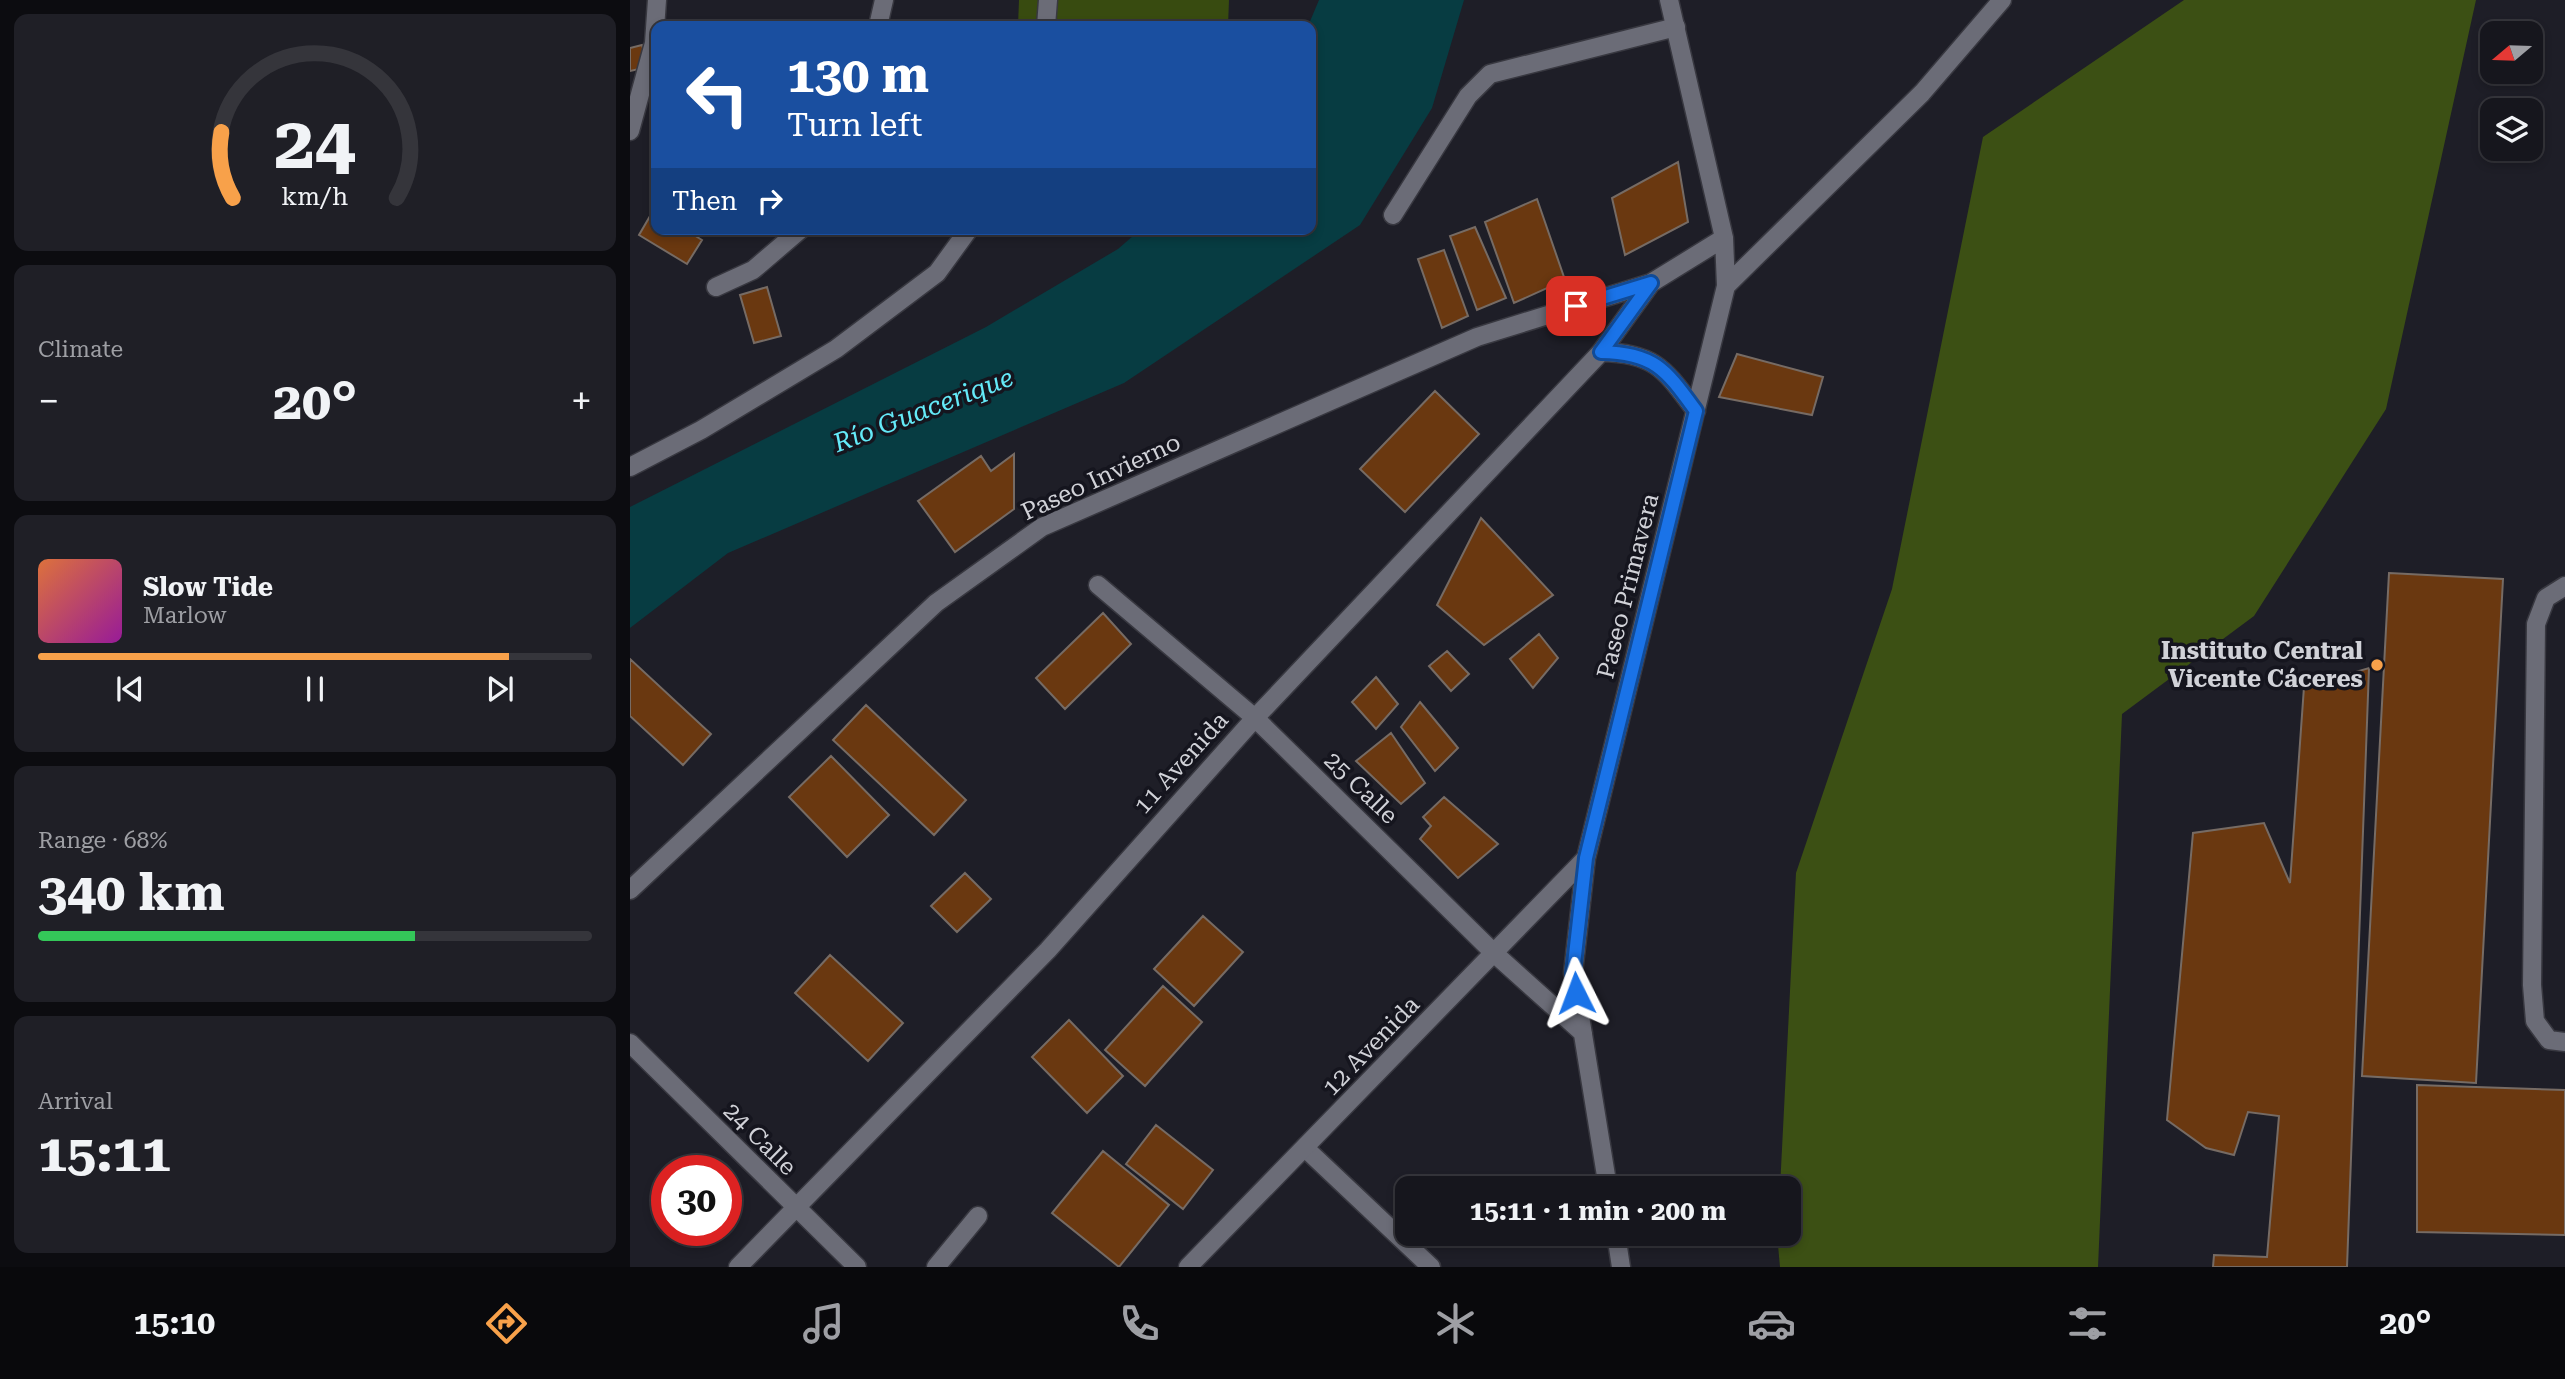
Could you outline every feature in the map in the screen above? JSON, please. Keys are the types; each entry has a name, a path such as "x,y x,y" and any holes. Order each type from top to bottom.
{"street":[{"path":"656,21 657,0"},
{"path":"879,21 884,0"},
{"path":"1046,21 1048,0"},
{"name":"Paseo Primavera","path":"1606,1176 1573,973 1586,858 1726,286 1724,239 1669,0"},
{"path":"1726,286 1922,93 2002,0"},
{"path":"1393,215 1468,96 1490,74 1676,27"},
{"path":"630,131 651,54"},
{"path":"716,287 753,270 794,235"},
{"path":"630,467 701,430 836,349 937,273 965,235"},
{"path":"1651,283 1724,239"},
{"name":"11 Avenida","path":"738,1267 1048,950 1255,718 1601,352 1651,283"},
{"name":"Paseo Invierno","path":"630,890 936,603 1042,527 1477,337 1651,283"},
{"path":"1601,352 1633,353 1652,361 1675,382 1696,411"},
{"name":"25 Calle","path":"1098,585 1255,718 1495,954 1583,1033"},
{"path":"2565,586 2546,598 2536,624 2532,985 2535,1021 2549,1040 2565,1042"},
{"name":"12 Avenida","path":"1188,1267 1586,858"},
{"name":"24 Calle","path":"630,1043 857,1267"},
{"path":"1305,1148 1431,1267"},
{"path":"936,1267 978,1216"},
{"path":"1618,1246 1621,1267"}],"green space":[{"path":"1019,0 1229,0 1228,21 1018,21"},
{"path":"2184,0 2476,0 2386,409 2254,616 2122,714 2098,1267 1780,1267 1778,1246 1801,1246 1801,1176 1781,1176 1796,873 1892,589 1983,137"}],"water":[{"name":"Río Guacerique","path":"1319,0 1464,0 1432,108 1360,225 1124,383 728,553 630,628 630,507 986,327 1118,249 1134,235 1316,235 1316,21 1310,21"}],"building":[{"path":"642,45 648,67 630,71 630,48"},
{"path":"1678,162 1688,222 1625,255 1612,198"},
{"path":"1537,199 1565,280 1514,303 1485,222"},
{"path":"651,214 651,235 694,235 702,240 687,264 639,235"},
{"path":"1475,227 1506,298 1477,310 1450,236"},
{"path":"1444,250 1468,316 1442,328 1418,259"},
{"path":"767,287 781,336 754,343 740,295"},
{"path":"1737,354 1823,377 1812,415 1719,397"},
{"path":"1435,391 1479,434 1405,512 1360,469"},
{"path":"1014,454 1014,509 955,552 918,501 981,456 991,471"},
{"path":"1481,518 1553,595 1484,645 1437,605"},
{"path":"2389,573 2503,579 2476,1083 2362,1076"},
{"path":"1103,613 1131,644 1065,709 1036,678"},
{"path":"1539,634 1558,658 1533,688 1510,659"},
{"path":"1539,634 1558,658 1533,688 1510,659"},
{"path":"1447,651 1469,674 1451,691 1429,666"},
{"path":"630,659 711,734 683,765 630,716"},
{"path":"2369,668 2347,1267 2213,1267 2214,1255 2267,1257 2279,1116 2248,1112 2234,1155 2206,1148 2167,1120 2193,833 2264,823 2290,883 2304,687"},
{"path":"1376,677 1398,704 1376,729 1352,702"},
{"path":"1420,702 1458,748 1435,771 1401,727"},
{"path":"866,705 966,800 934,835 833,740"},
{"path":"1391,733 1425,783 1401,804 1356,761"},
{"path":"831,756 889,815 847,857 789,797"},
{"path":"1444,797 1498,844 1458,878 1420,839 1431,826 1423,817"},
{"path":"965,873 991,899 957,932 931,906"},
{"path":"1203,916 1243,952 1194,1006 1154,969"},
{"path":"830,955 903,1023 868,1061 795,993"},
{"path":"1163,986 1202,1022 1145,1086 1105,1050"},
{"path":"1069,1020 1123,1076 1087,1113 1032,1057"},
{"path":"2417,1085 2565,1090 2565,1235 2417,1232"},
{"path":"1156,1125 1213,1170 1183,1209 1126,1164"},
{"path":"1103,1151 1169,1205 1119,1267 1052,1213"}],"place":[{"name":"Instituto Central Vicente Cáceres","path":"2377,665"}],"route":[{"path":"1576,306 1651,283 1601,352 1633,353 1652,361 1675,382 1696,411 1586,858 1573,973 1576,993"}]}
